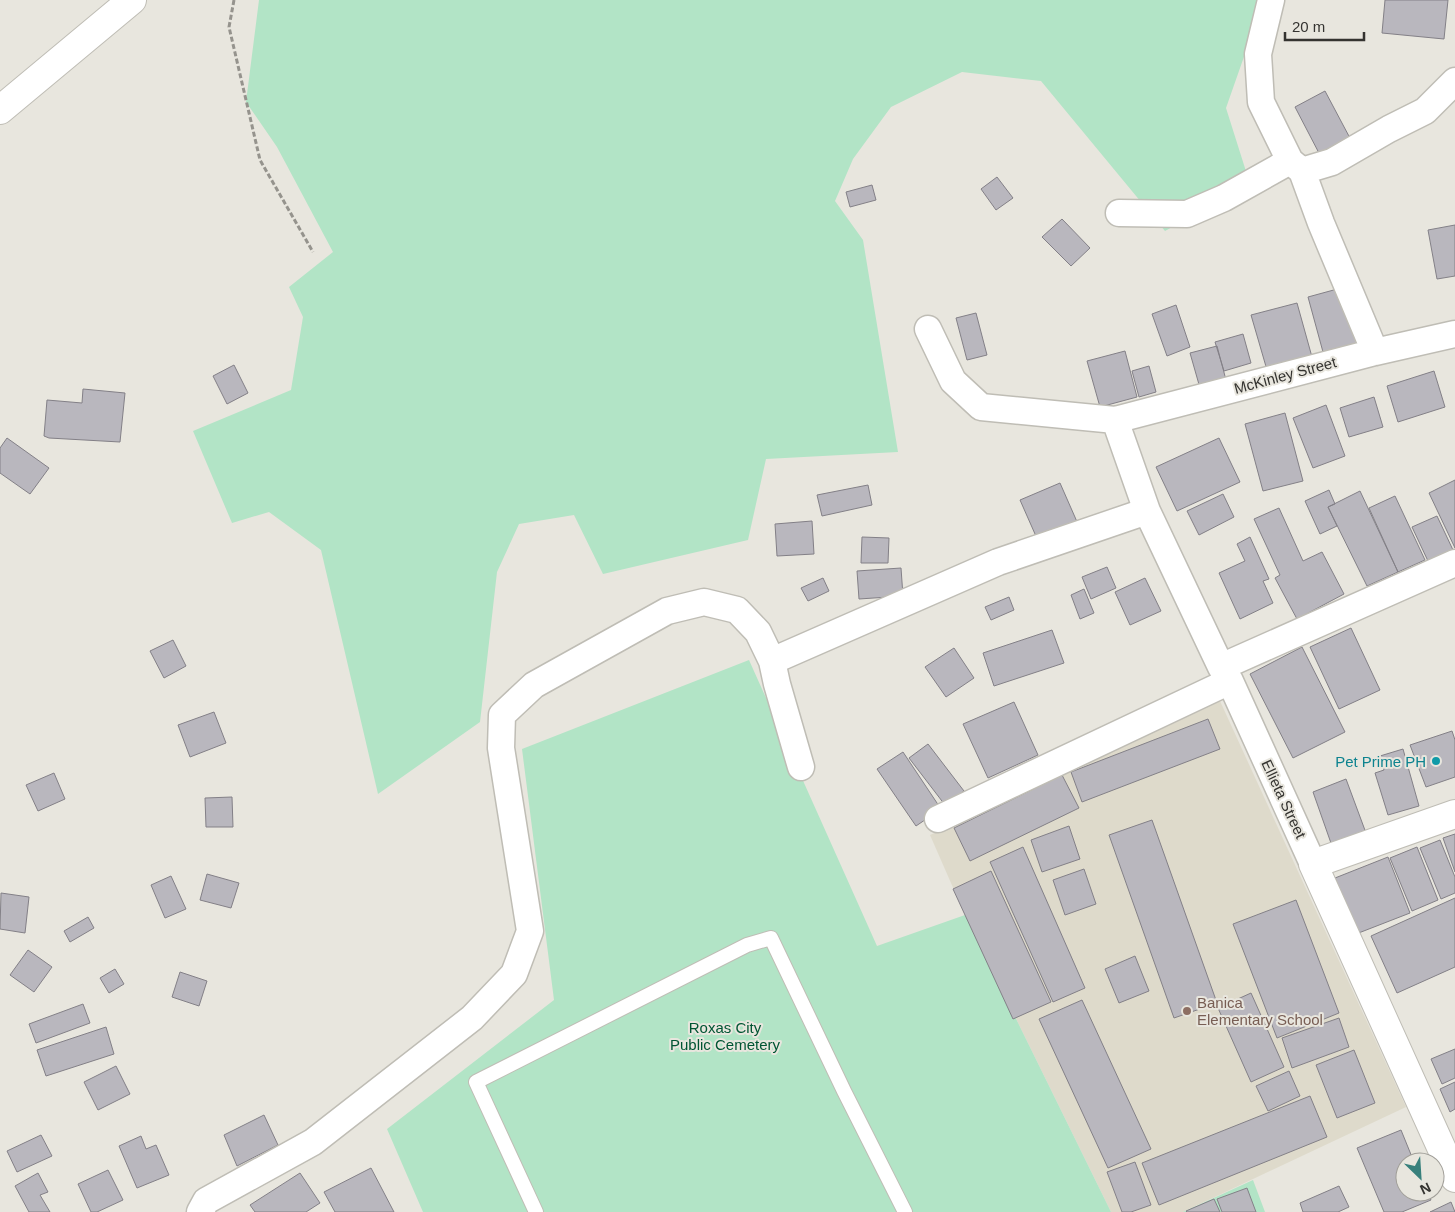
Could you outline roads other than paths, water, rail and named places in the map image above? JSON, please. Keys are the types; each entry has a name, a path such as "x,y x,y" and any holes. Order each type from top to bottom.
{"street":[{"path":"0,110 132,0"},
{"path":"1271,0 1258,54 1261,102 1296,166 1375,352"},
{"path":"1119,213 1187,214 1296,166 1332,162 1389,129 1425,111 1455,81"},
{"path":"928,329 953,381 980,407 1115,420"},
{"name":"McKinley Street","path":"1115,420 1375,352 1455,335"},
{"name":"Ellieta Street","path":"1115,420 1147,511 1313,864 1455,1178"},
{"path":"772,661 998,562 1147,511"},
{"path":"938,819 1225,674 1455,563"},
{"path":"200,1212 206,1201 313,1142 472,1018 514,974 530,931 501,748 502,715 534,685 667,611 704,602 737,610 758,632 772,661 801,767"},
{"path":"1313,864 1455,814"}],"lane":[{"path":"536,1212 476,1082 747,945 771,938 848,1099 905,1212"}],"place":[{"name":"Pet Prime PH","path":"1436,761"},
{"name":"Banica Elementary School","path":"1187,1011"}],"park label":[{"name":"Roxas City Public Cemetery","path":"725,1036"}]}
